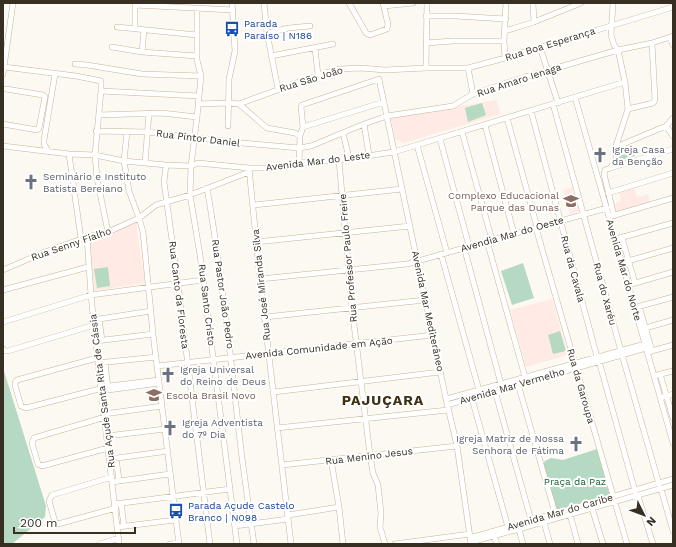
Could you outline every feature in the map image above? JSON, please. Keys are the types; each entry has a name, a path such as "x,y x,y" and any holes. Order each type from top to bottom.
{"street":[{"path":"3,74 13,3"},
{"path":"228,126 229,79 236,51 232,3"},
{"path":"264,3 267,33 278,89"},
{"path":"349,3 366,33 370,35 386,30 388,24 384,4 413,3"},
{"path":"426,3 426,68"},
{"path":"505,58 504,41 506,3"},
{"path":"533,3 534,22"},
{"path":"505,31 534,22 580,3"},
{"path":"613,3 612,39 618,50 625,82 628,109 614,151 617,159 605,170 604,174 612,216 673,198"},
{"path":"135,29 136,4 197,9 233,10"},
{"name":"Rua Boa Esperança","path":"426,68 468,68 673,7"},
{"name":"Rua Santo Cristo","path":"197,9 197,56 200,76 195,137 190,166 190,195 196,228 237,544"},
{"path":"426,16 506,18"},
{"path":"267,33 289,28 310,26"},
{"path":"117,27 197,35"},
{"path":"142,52 144,30"},
{"path":"672,37 673,45"},
{"name":"Rua Amaro Ienaga","path":"299,148 317,144 387,116 453,106 473,94 548,70 618,50 672,37"},
{"path":"426,43 453,41 504,41"},
{"path":"628,109 653,103 656,100 652,43"},
{"path":"271,56 333,44"},
{"name":"Rua do Xaréu","path":"540,47 548,70 583,214 673,531"},
{"path":"112,48 197,56"},
{"path":"315,48 318,75"},
{"path":"76,64 142,74 200,76"},
{"path":"4,67 99,80 101,83 95,155 97,178 108,232"},
{"name":"Rua São João","path":"198,104 239,104 318,75 349,68 385,70 426,68"},
{"path":"468,68 473,94"},
{"path":"48,151 44,144 44,140 55,74"},
{"name":"Rua São João","path":"303,127 301,107 303,104 379,79"},
{"name":"Avenida Mar Mediterâneo","path":"379,79 440,372 457,446 470,540"},
{"name":"Avenida Mar do Leste","path":"3,146 69,154 95,155 124,161 166,166 190,166 198,163 249,170 394,152 625,82"},
{"path":"3,124 37,130 39,128 45,97 43,95 6,89"},
{"path":"101,91 199,96"},
{"name":"Avenida Mar do Norte","path":"575,97 607,208 612,216 616,239 632,284 648,349 657,375 660,398 673,443"},
{"path":"299,163 300,136 303,127 384,102"},
{"path":"239,104 268,128 295,133 300,136"},
{"name":"Rua da Cavala","path":"531,111 598,359 653,544"},
{"path":"99,114 149,113 197,117"},
{"path":"145,163 149,113"},
{"name":"Rua da Garoupa","path":"507,118 536,228 627,544"},
{"path":"616,147 666,126 673,118"},
{"path":"364,124 369,155"},
{"path":"485,125 514,234"},
{"path":"666,126 673,136"},
{"name":"Rua Pintor Daniel","path":"96,131 148,132 299,148"},
{"path":"127,132 124,161 129,191 139,218 142,232 178,543 170,544"},
{"path":"462,132 525,377"},
{"path":"343,133 349,158"},
{"path":"440,139 501,384"},
{"path":"417,145 447,253"},
{"path":"608,168 673,149"},
{"path":"69,154 81,239"},
{"name":"Rua Professor Paulo Freire","path":"339,160 352,308 370,455 373,473 378,485 381,513 381,532 385,544"},
{"name":"Rua Canto da Floresta","path":"166,166 164,182 210,544"},
{"name":"Rua Senny Fialho","path":"3,270 45,252 87,237 108,232 139,218 156,205 190,195 249,170"},
{"name":"Rua José Miranda Silva","path":"249,170 260,279 291,544"},
{"path":"608,193 673,173"},
{"name":"Rua Pastor João Pedro","path":"207,188 231,357 254,544"},
{"path":"253,205 402,189"},
{"name":"Avendia Mar do Oeste","path":"260,279 349,271 417,262 560,220 607,208"},
{"path":"616,239 673,224"},
{"path":"256,242 410,226"},
{"name":"Rua Açude Santa Rita de Cássia","path":"87,237 88,267 96,321 96,341 104,416 112,480 117,505 119,541"},
{"path":"622,238 632,284 673,272"},
{"path":"628,261 673,248"},
{"path":"441,254 479,390"},
{"path":"3,290 88,267"},
{"path":"3,322 91,295 203,280"},
{"path":"637,307 673,297"},
{"path":"265,317 425,300"},
{"path":"3,349 8,351 96,321 150,311"},
{"path":"648,349 643,329 673,320"},
{"path":"96,321 102,340"},
{"path":"96,341 153,334"},
{"name":"Avenida Comunidade em Ação","path":"157,366 433,336"},
{"name":"Avenida Mar Vermelho","path":"277,428 448,407 472,398 621,352 673,345"},
{"path":"156,357 105,362 98,360 17,380 15,385 21,406 24,408 101,389 159,382"},
{"path":"105,362 108,388"},
{"name":"Avenida Mar Vermelho","path":"446,399 525,377 575,366"},
{"path":"666,420 673,418 657,375 673,371"},
{"path":"274,392 440,372"},
{"path":"518,384 555,514"},
{"path":"495,391 531,520"},
{"path":"660,398 673,394"},
{"path":"472,398 508,527"},
{"path":"108,448 42,466 38,464 32,443 34,438 104,416 162,406"},
{"path":"107,436 165,429"},
{"name":"Rua Menino Jesus","path":"282,465 457,446"},
{"path":"110,459 168,451"},
{"path":"116,458 119,480"},
{"path":"331,460 339,507 343,544"},
{"path":"170,474 112,480 52,495 49,501 55,522 58,524 117,505 230,490"},
{"name":"Avenida Mar do Caribe","path":"470,540 494,536 592,508 660,486 673,479"},
{"name":"Avenida Mar do Caribe","path":"660,486 673,485"},
{"name":"Avenida Mar do Caribe","path":"470,540 531,520 614,500"},
{"path":"117,505 124,526"},
{"path":"235,526 339,507"},
{"path":"592,508 603,544"},
{"path":"570,514 578,544"},
{"path":"118,527 175,520"},
{"path":"544,522 550,544"},
{"path":"519,529 523,544"},
{"path":"494,536 497,544"},
{"path":"395,544 470,540"},
{"path":"100,544 119,541"}],"shaded area":[{"path":"497,100 500,114 404,143 395,139 391,118"},
{"name":"Complexo Educacional Parque das Dunas","path":"572,187 579,211 570,214 563,190"},
{"path":"634,188 637,197 648,194 650,203 617,212 614,204 621,201 619,192"},
{"path":"136,222 145,283 94,291 90,238"},
{"path":"552,299 568,355 526,367 510,310"}],"green space":[{"path":"482,103 486,115 468,122 465,108"},
{"path":"632,145 635,156 618,161 616,150"},
{"path":"523,263 534,298 512,305 501,271"},
{"path":"108,267 110,286 97,288 94,269"},
{"path":"560,331 566,351 553,354 548,335"},
{"path":"3,368 46,506 45,517 12,544 3,544"},
{"name":"Praça da Paz","path":"597,449 610,496 557,510 543,464 551,458 563,460"}],"place":[{"name":"Parada Paraíso | N186","path":"232,29"},
{"name":"Igreja Casa da Benção","path":"600,155"},
{"name":"Seminário e Instituto Batista Bereiano","path":"31,182"},
{"name":"Complexo Educacional Parque das Dunas","path":"571,201"},
{"name":"Igreja Universal do Reino de Deus","path":"168,375"},
{"name":"Escola Brasil Novo","path":"154,395"},
{"name":"Igreja Adventista do 7º Dia","path":"170,428"},
{"name":"Igreja Matriz de Nossa Senhora de Fátima","path":"576,444"},
{"name":"Parada Açude Castelo Branco | N098","path":"176,511"}],"district":[{"name":"PAJUÇARA","path":"383,400"}]}
